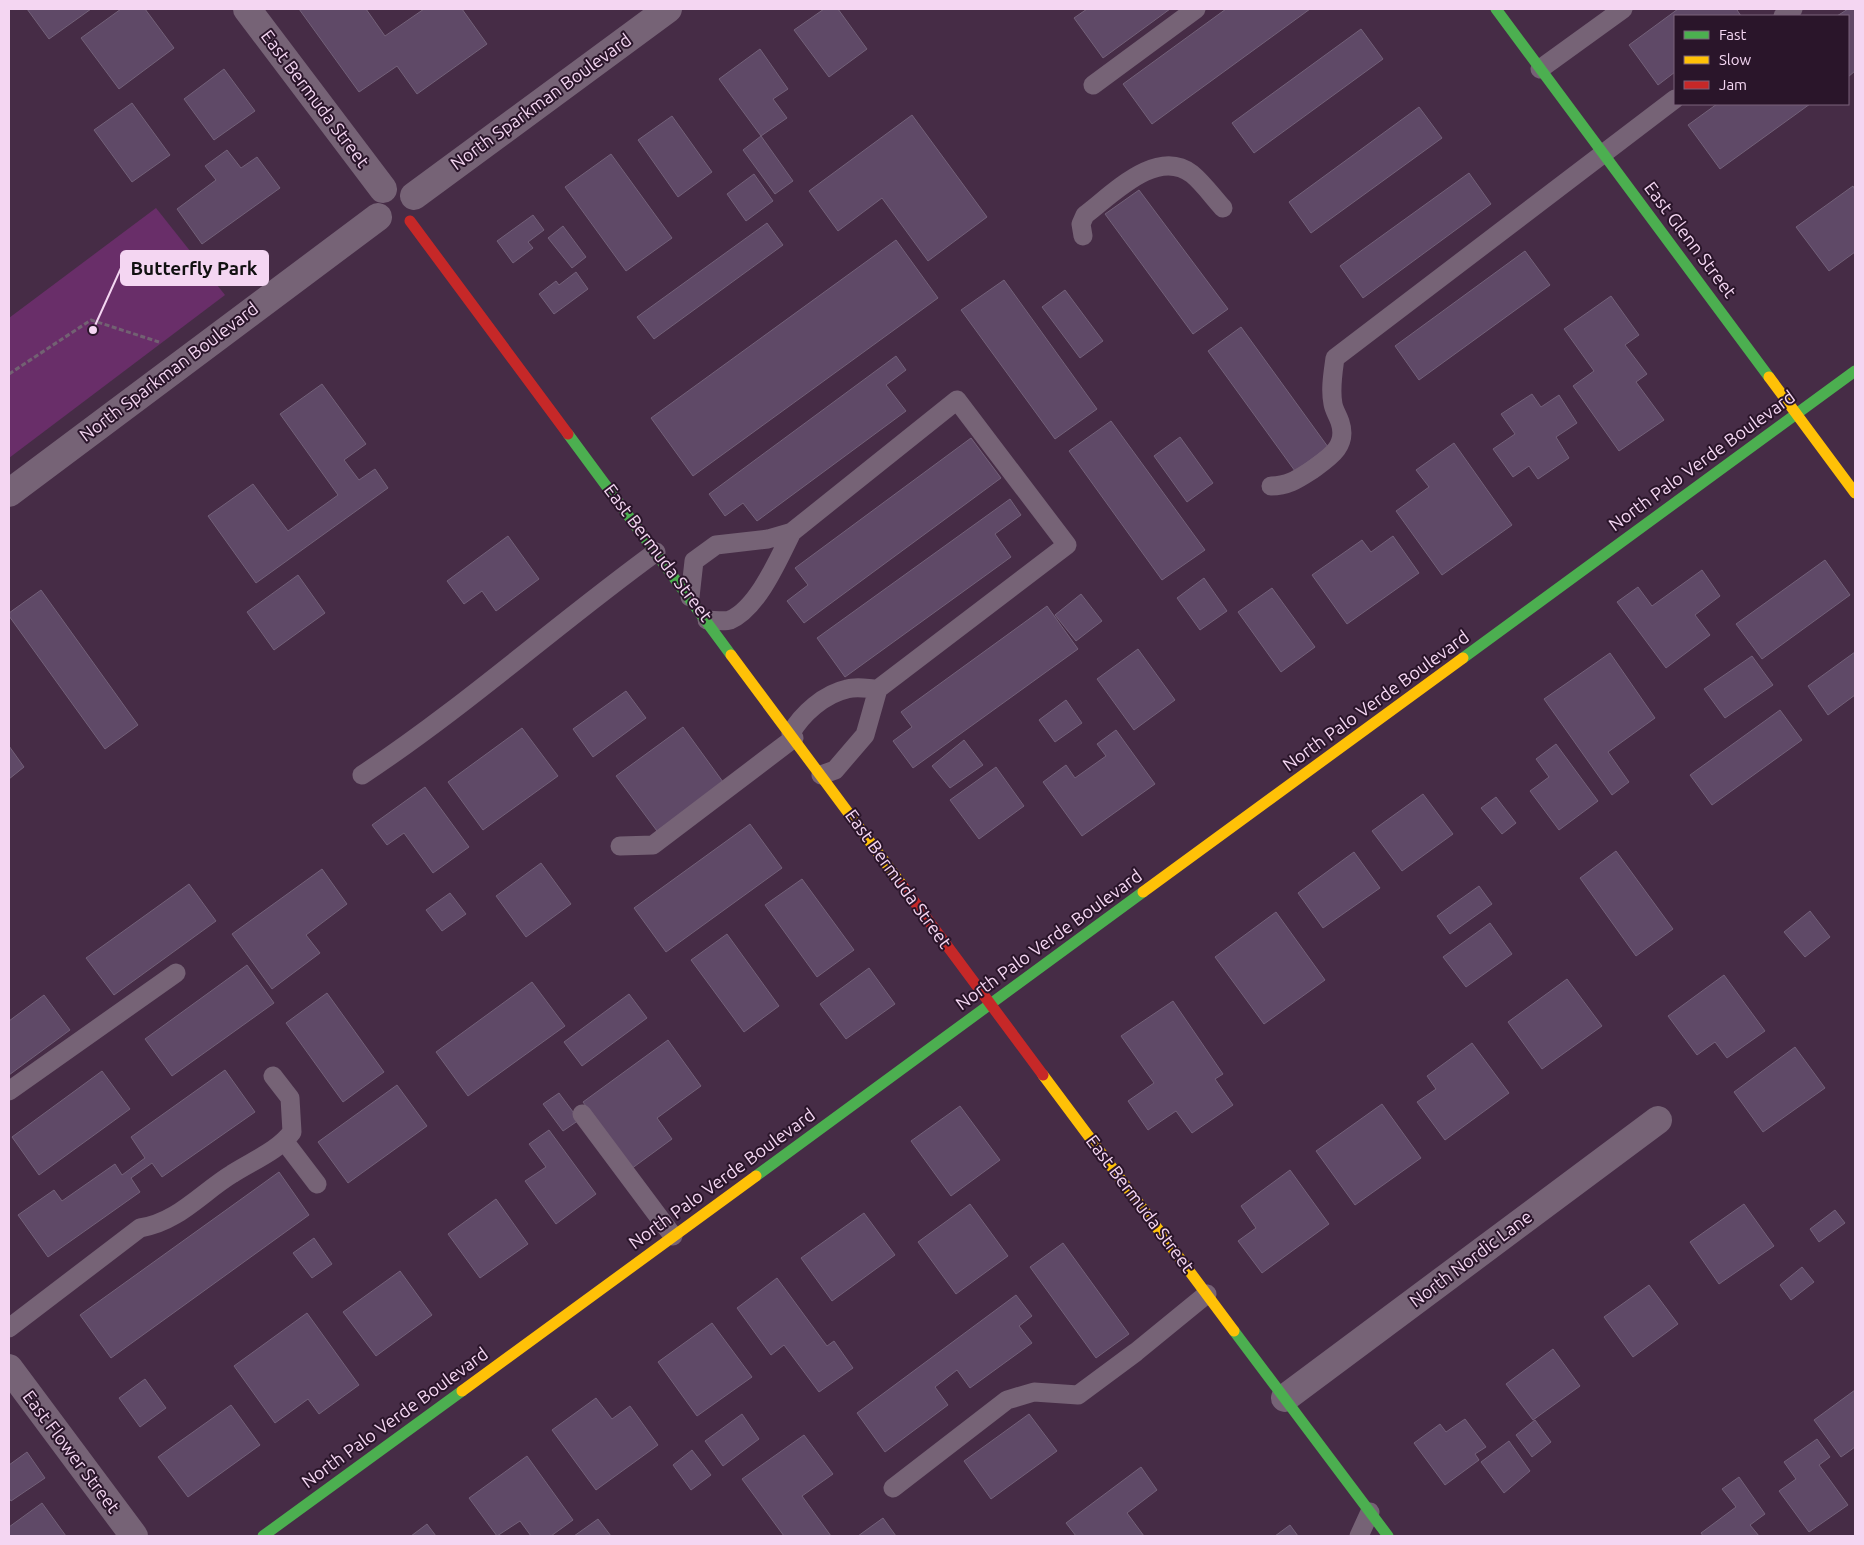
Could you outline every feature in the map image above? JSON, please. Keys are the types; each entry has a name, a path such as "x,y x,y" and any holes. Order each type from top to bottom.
{"street":[{"name":"East Bermuda Street","path":"247,9 383,189"},
{"name":"North Sparkman Boulevard","path":"412,208 668,9"},
{"name":"East Glenn Street","path":"1496,9 1855,493"},
{"path":"398,185 404,186 412,208 404,225 391,226 378,217 375,205 376,198 383,189 398,185"},
{"name":"East Bermuda Street","path":"412,208 656,552 990,1004 1388,1536"},
{"name":"North Sparkman Boulevard","path":"9,493 378,217"},
{"name":"North Palo Verde Boulevard","path":"263,1536 1855,371"},
{"name":"North Nordic Lane","path":"1285,1398 1658,1120"},
{"name":"East Flower Street","path":"9,1368 134,1536"}],"lane":[{"path":"1093,85 1196,9"},
{"path":"1540,69 1623,9"},
{"path":"1271,486 1284,486 1298,480 1331,457 1339,448 1342,437 1333,405 1331,385 1335,358 1674,100"},
{"path":"1083,236 1081,224 1085,215 1139,175 1157,166 1176,165 1192,174 1223,208"},
{"path":"707,620 730,620 750,605 792,532 957,400 1067,545 878,689 865,735 835,770 821,775"},
{"path":"690,597 694,561 716,545 768,538 792,532"},
{"path":"362,775 415,740 594,597 656,552"},
{"path":"620,846 653,845 792,736 799,718 833,694 849,688 878,689"},
{"path":"9,1090 176,973"},
{"path":"9,1328 140,1228 154,1226 188,1208 230,1175 285,1142 292,1132 290,1098 273,1076"},
{"path":"582,1114 673,1236"},
{"path":"285,1142 317,1184"},
{"path":"893,1488 1007,1400 1034,1392 1078,1395 1136,1352 1207,1294"},
{"path":"1359,1536 1370,1512"}],"path":[{"path":"9,374 91,320 161,343 198,351"}],"shaded area":[{"path":"156,208 225,295 9,458 9,318"}],"building":[{"path":"27,9 91,9 49,39"},
{"path":"121,9 145,9 174,48 119,89 81,38"},
{"path":"299,9 366,9 385,36 424,9 462,9 487,44 417,94 397,66 359,92"},
{"path":"824,9 838,9 867,49 829,77 794,30"},
{"path":"1087,9 1170,9 1103,58 1074,18"},
{"path":"1226,9 1310,9 1152,124 1123,84"},
{"path":"1678,9 1739,9 1737,10 1740,15 1674,15 1674,73 1658,85 1629,45"},
{"path":"1848,9 1855,9 1855,71 1849,76 1849,15 1839,15"},
{"path":"1361,29 1383,59 1254,153 1232,123"},
{"path":"760,49 788,89 773,99 787,118 761,136 719,79"},
{"path":"224,69 255,111 214,140 184,99"},
{"path":"132,103 170,155 132,182 94,130"},
{"path":"1716,105 1809,105 1720,169 1688,125"},
{"path":"1419,107 1442,138 1311,233 1289,202"},
{"path":"912,115 987,217 928,261 882,198 838,231 809,191"},
{"path":"672,116 712,172 678,197 638,140"},
{"path":"761,136 793,181 775,194 743,150"},
{"path":"227,150 241,168 257,157 280,188 202,244 177,209 216,180 205,166"},
{"path":"611,154 672,238 626,271 565,187"},
{"path":"1469,173 1491,204 1363,298 1340,266"},
{"path":"754,174 773,201 746,221 727,194"},
{"path":"1853,186 1855,190 1855,252 1829,271 1796,227"},
{"path":"1139,190 1228,309 1193,334 1105,214"},
{"path":"533,215 544,230 528,242 533,248 513,263 497,241"},
{"path":"767,223 783,245 654,339 637,317"},
{"path":"563,226 586,257 572,268 548,238"},
{"path":"896,240 938,298 693,476 651,418"},
{"path":"1525,251 1550,285 1419,380 1395,346"},
{"path":"576,272 588,289 554,314 539,294 556,281 559,285"},
{"path":"1004,280 1097,409 1055,439 961,310"},
{"path":"1065,290 1103,341 1080,358 1042,307"},
{"path":"1611,296 1639,335 1625,345 1647,374 1636,382 1664,420 1619,451 1573,386 1594,371 1564,329"},
{"path":"1241,327 1328,447 1295,471 1208,351"},
{"path":"896,356 906,370 886,385 906,411 757,521 743,503 725,516 709,494"},
{"path":"322,384 366,444 344,460 359,480 375,469 388,488 256,583 208,516 253,484 288,531 338,495 280,414"},
{"path":"1532,394 1541,407 1559,395 1577,423 1556,437 1569,458 1538,479 1529,466 1513,477 1493,449 1515,434 1501,414"},
{"path":"1111,421 1205,550 1162,580 1069,451"},
{"path":"1180,437 1213,483 1187,502 1154,456"},
{"path":"971,438 1001,478 804,623 787,601 808,585 795,568"},
{"path":"1454,443 1512,525 1442,575 1396,511 1429,487 1416,470"},
{"path":"1010,499 1021,515 995,534 1011,557 845,677 817,638"},
{"path":"508,536 539,579 496,611 482,591 464,604 447,581"},
{"path":"1393,536 1419,573 1347,624 1312,575 1362,540 1371,552"},
{"path":"1825,560 1850,595 1762,659 1736,624"},
{"path":"1702,570 1720,596 1695,615 1710,635 1666,668 1617,602 1638,587 1652,606"},
{"path":"298,575 325,613 274,650 247,612"},
{"path":"1204,578 1227,611 1200,630 1177,598"},
{"path":"1272,588 1315,647 1281,672 1238,612"},
{"path":"41,590 138,725 105,749 9,616 9,613"},
{"path":"1081,594 1102,621 1076,641 1055,615"},
{"path":"1047,606 1078,649 913,768 893,741 912,727 901,712"},
{"path":"1138,649 1175,700 1134,730 1097,679"},
{"path":"1855,652 1855,695 1828,715 1808,686"},
{"path":"1610,653 1655,718 1608,752 1629,782 1612,795 1544,699"},
{"path":"1752,656 1773,685 1725,718 1704,689"},
{"path":"626,691 646,718 593,757 573,729"},
{"path":"1066,700 1082,723 1055,742 1039,720"},
{"path":"1780,710 1802,740 1712,805 1690,775"},
{"path":"683,727 723,782 657,831 616,776"},
{"path":"522,728 558,776 483,830 448,782"},
{"path":"1116,730 1155,784 1082,836 1043,782 1066,765 1075,778 1106,756 1097,744"},
{"path":"964,740 983,765 950,788 932,766"},
{"path":"1556,744 1598,801 1559,830 1530,791 1549,777 1536,759"},
{"path":"9,746 24,767 9,779"},
{"path":"996,767 1024,806 979,839 950,800"},
{"path":"425,787 469,847 433,873 404,833 387,845 372,825"},
{"path":"1423,794 1453,834 1402,871 1372,831"},
{"path":"1496,797 1516,823 1502,834 1481,808"},
{"path":"750,824 782,868 666,952 634,908"},
{"path":"1616,851 1673,929 1636,956 1580,878"},
{"path":"1354,852 1380,888 1323,928 1298,893"},
{"path":"541,863 571,904 526,937 496,896"},
{"path":"322,869 347,904 306,935 320,953 272,989 232,934"},
{"path":"802,879 854,950 817,977 765,905"},
{"path":"189,884 216,921 114,995 86,958"},
{"path":"1479,886 1492,904 1450,934 1437,916"},
{"path":"450,893 466,914 442,931 426,910"},
{"path":"1810,911 1830,937 1805,957 1784,932"},
{"path":"1276,912 1325,980 1264,1024 1215,957"},
{"path":"1490,923 1512,954 1466,987 1443,957"},
{"path":"727,934 779,1006 744,1032 691,960"},
{"path":"247,965 274,1003 172,1076 145,1039"},
{"path":"869,968 895,1004 846,1039 820,1004"},
{"path":"1724,975 1765,1031 1727,1058 1715,1042 1697,1055 1668,1016"},
{"path":"1567,979 1602,1026 1542,1069 1508,1022"},
{"path":"532,982 565,1026 468,1096 436,1052"},
{"path":"327,993 384,1072 343,1102 286,1023"},
{"path":"629,994 647,1018 582,1066 564,1042"},
{"path":"44,995 70,1030 9,1075 9,1021"},
{"path":"1173,1001 1223,1074 1215,1079 1233,1105 1192,1133 1176,1111 1148,1130 1128,1101 1154,1083 1121,1036"},
{"path":"668,1040 701,1086 657,1118 672,1139 631,1169 583,1102"},
{"path":"1472,1043 1509,1093 1445,1140 1417,1102 1436,1089 1427,1076"},
{"path":"1795,1047 1825,1088 1763,1132 1734,1092"},
{"path":"225,1070 255,1112 162,1177 152,1163 131,1178 140,1192 48,1257 18,1215 54,1190 62,1201 115,1164 122,1175 145,1158 131,1137"},
{"path":"102,1071 130,1109 39,1175 12,1137"},
{"path":"397,1085 427,1126 348,1183 318,1142"},
{"path":"559,1093 579,1120 563,1131 543,1104"},
{"path":"1382,1104 1421,1158 1355,1205 1316,1151"},
{"path":"960,1106 1000,1160 951,1196 911,1141"},
{"path":"549,1130 596,1194 556,1224 525,1181 546,1167 529,1144"},
{"path":"1290,1170 1329,1224 1262,1273 1238,1241 1256,1228 1241,1206"},
{"path":"279,1172 309,1215 111,1358 80,1315"},
{"path":"496,1199 528,1244 480,1278 448,1234"},
{"path":"970,1204 1008,1256 956,1294 918,1242"},
{"path":"1744,1204 1774,1246 1719,1284 1690,1242"},
{"path":"1835,1210 1845,1223 1819,1242 1810,1229"},
{"path":"864,1213 895,1255 832,1301 801,1258"},
{"path":"314,1238 332,1264 312,1278 293,1253"},
{"path":"1063,1243 1129,1334 1096,1358 1030,1267"},
{"path":"1802,1267 1814,1282 1791,1300 1780,1285"},
{"path":"400,1271 432,1315 376,1356 343,1312"},
{"path":"777,1278 827,1346 834,1341 853,1368 819,1392 784,1345 771,1355 737,1308"},
{"path":"1649,1285 1678,1324 1633,1357 1604,1317"},
{"path":"1016,1295 1032,1316 1019,1326 1032,1343 970,1388 957,1370 935,1387 948,1405 885,1452 857,1413"},
{"path":"307,1313 359,1385 319,1414 308,1399 275,1423 234,1366"},
{"path":"712,1323 752,1377 697,1416 658,1362"},
{"path":"1553,1349 1580,1386 1533,1420 1506,1384"},
{"path":"145,1379 166,1408 140,1427 119,1398"},
{"path":"1855,1390 1855,1447 1841,1457 1814,1420"},
{"path":"596,1398 612,1419 630,1406 658,1445 596,1490 552,1430"},
{"path":"231,1405 260,1445 188,1497 158,1457"},
{"path":"742,1414 759,1439 723,1466 705,1441"},
{"path":"1029,1414 1057,1451 991,1499 964,1461"},
{"path":"1465,1419 1486,1447 1475,1454 1479,1460 1445,1485 1414,1443 1440,1424 1446,1432"},
{"path":"1535,1420 1551,1442 1532,1457 1516,1435"},
{"path":"804,1435 833,1474 802,1496 831,1536 784,1536 742,1479"},
{"path":"1817,1439 1830,1457 1819,1465 1848,1505 1809,1532 1779,1491 1796,1479 1784,1462"},
{"path":"1509,1441 1530,1471 1504,1493 1481,1462"},
{"path":"692,1450 711,1475 691,1490 673,1465"},
{"path":"27,1452 45,1478 11,1501 9,1498 9,1465"},
{"path":"527,1456 573,1520 551,1536 531,1536 520,1521 497,1536 469,1498"},
{"path":"1141,1467 1157,1490 1127,1513 1144,1536 1076,1536 1066,1523"},
{"path":"1739,1477 1765,1514 1750,1525 1759,1536 1703,1536 1701,1533 1736,1507 1722,1489"},
{"path":"42,1503 66,1536 9,1536 9,1527"},
{"path":"883,1518 896,1536 858,1536"},
{"path":"598,1519 611,1536 574,1536"},
{"path":"427,1524 436,1536 411,1536"},
{"path":"1290,1525 1298,1536 1275,1536"}],"traffic: fast":[{"path":"1496,9 1769,377"},
{"path":"1463,658 1855,371"},
{"path":"568,434 731,655"},
{"path":"756,1176 1143,892"},
{"path":"1234,1331 1388,1536"},
{"path":"263,1536 462,1391"}],"traffic: slow":[{"path":"1769,377 1855,493"},
{"path":"731,655 902,885"},
{"path":"1143,892 1463,658"},
{"path":"1043,1075 1234,1331"},
{"path":"462,1391 756,1176"}],"traffic: jam":[{"path":"410,221 568,434"},
{"path":"902,885 1043,1075"}],"place":[{"name":"Butterfly Park","path":"93,330"}]}
